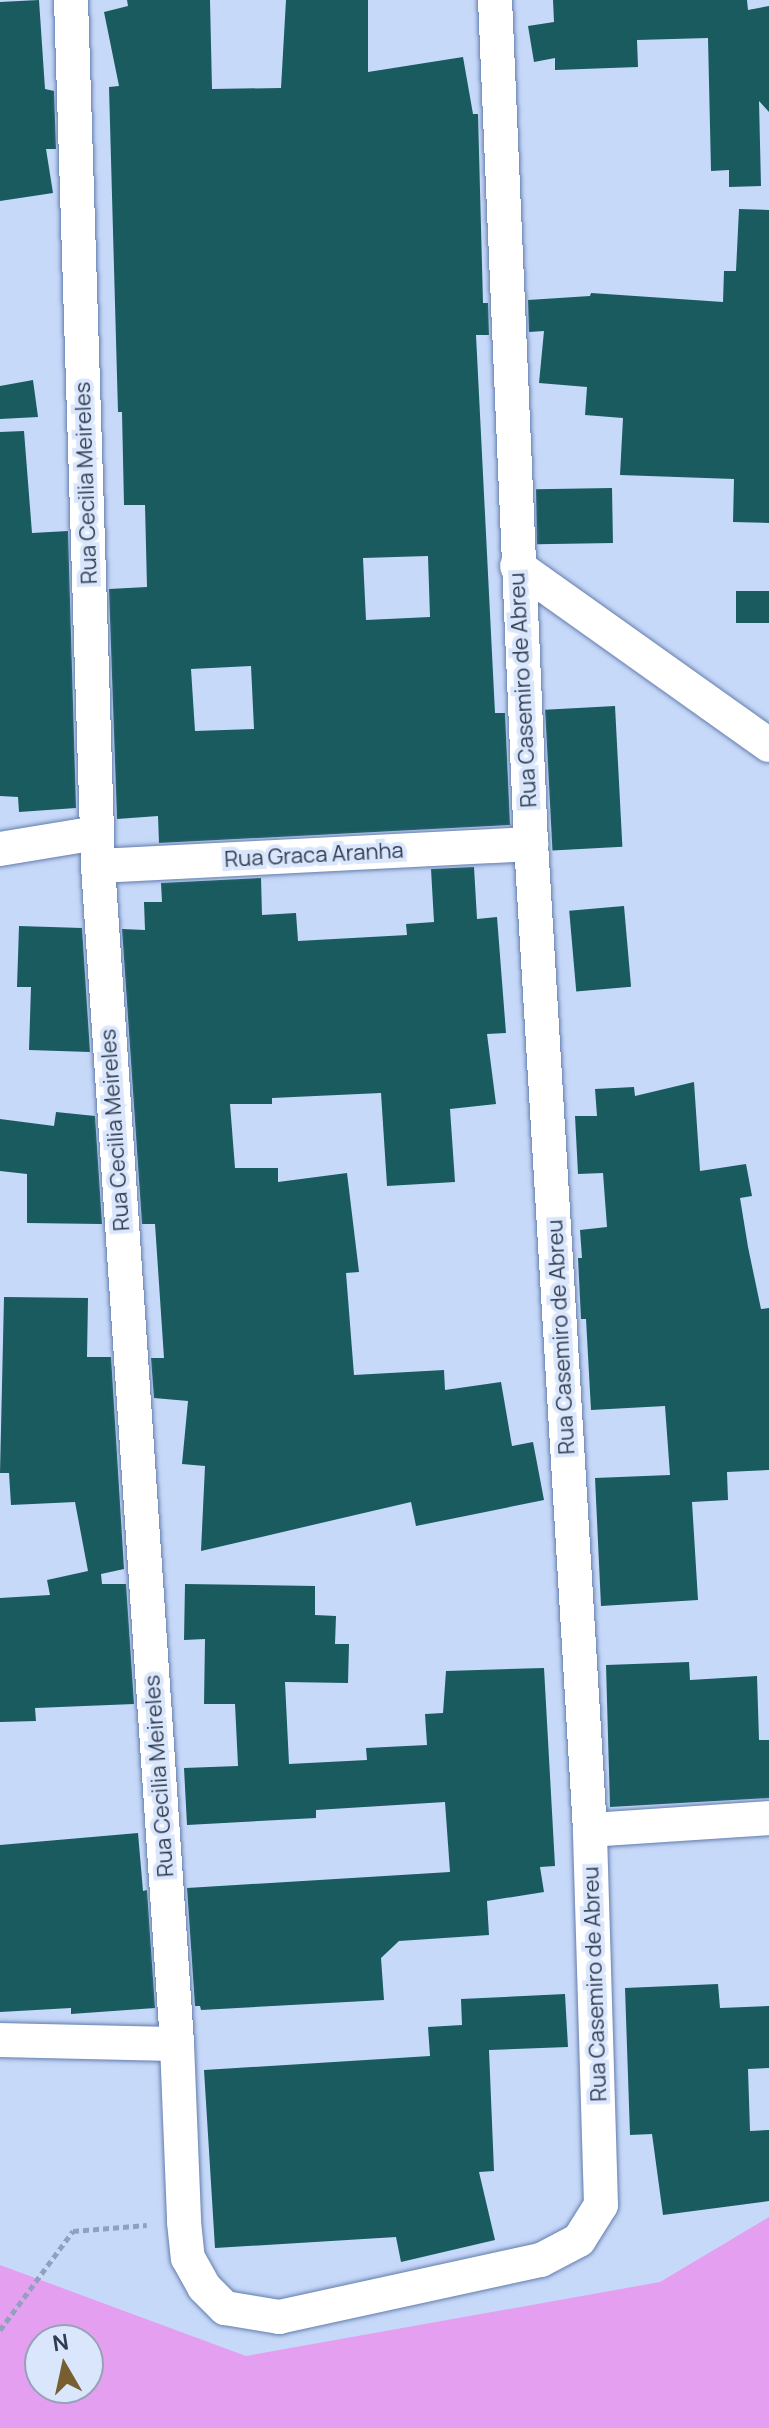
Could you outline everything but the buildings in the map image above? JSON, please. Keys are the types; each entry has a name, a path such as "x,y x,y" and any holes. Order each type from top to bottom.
{"street":[{"name":"Rua Cecilia Meireles","path":"71,0 98,850 177,2044 188,2258"},
{"name":"Rua Casemiro de Abreu","path":"188,2258 204,2287 225,2308 279,2317 541,2260 579,2240 601,2205 590,1830 531,844 495,0"},
{"path":"517,566 769,745"},
{"name":"Rua Graca Aranha","path":"0,849 531,844"},
{"path":"590,1830 769,1818"},
{"path":"0,2040 177,2044"}],"path":[{"path":"0,2330 73,2231 184,2222"}],"shaded area":[{"path":"769,2217 769,2428 0,2428 0,2265 246,2356 660,2282"}]}
